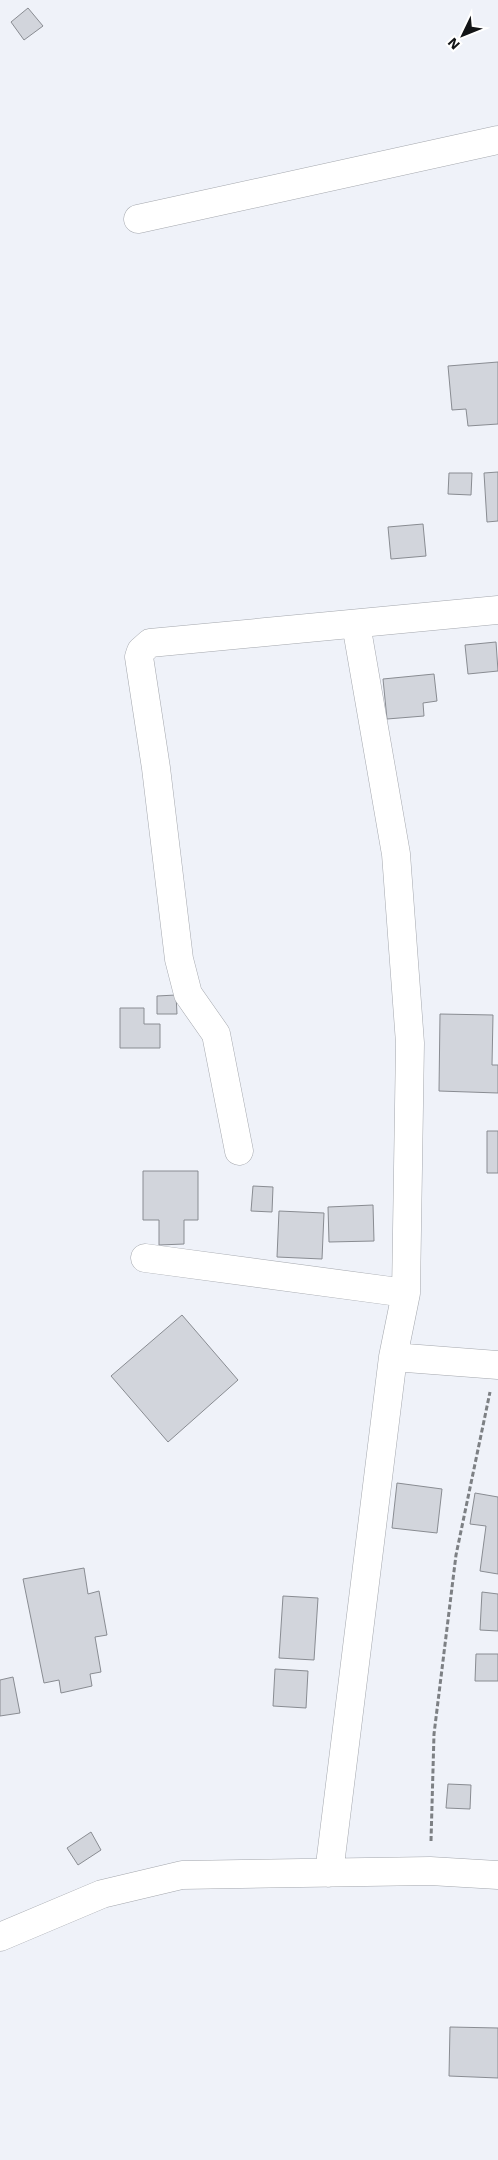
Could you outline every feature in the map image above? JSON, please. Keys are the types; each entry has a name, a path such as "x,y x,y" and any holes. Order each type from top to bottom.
{"street":[{"path":"138,219 498,140"},
{"path":"239,1151 216,1034 188,994 179,959 156,768 139,657 145,646 150,643 498,610"},
{"path":"330,1873 393,1357 406,1292 410,1042 396,854 356,624"},
{"path":"145,1258 406,1292"},
{"path":"393,1357 497,1365"},
{"path":"0,1936 102,1894 182,1875 430,1870 498,1875"}],"path":[{"path":"430,1870 434,1734 456,1555 497,1365"}],"building":[{"path":"28,8 43,26 24,40 11,22"},
{"path":"498,362 498,424 468,426 466,409 452,410 448,366"},
{"path":"498,472 498,521 487,522 484,473"},
{"path":"449,473 472,473 471,495 448,494"},
{"path":"423,524 426,556 391,559 388,527"},
{"path":"496,642 498,671 468,674 465,645"},
{"path":"434,674 437,701 423,703 424,716 387,719 383,679"},
{"path":"176,995 177,1014 157,1014 157,996"},
{"path":"120,1008 144,1008 144,1024 160,1024 160,1048 120,1048"},
{"path":"440,1014 493,1015 492,1065 498,1065 498,1093 439,1091"},
{"path":"487,1131 498,1131 498,1173 487,1173"},
{"path":"143,1171 198,1171 198,1220 184,1220 184,1244 159,1245 159,1220 143,1220"},
{"path":"253,1186 273,1187 272,1212 251,1211"},
{"path":"373,1205 374,1241 329,1242 328,1207"},
{"path":"279,1211 324,1213 322,1259 277,1257"},
{"path":"182,1315 238,1380 168,1442 111,1376"},
{"path":"397,1483 442,1489 437,1533 392,1528"},
{"path":"475,1493 498,1497 498,1574 480,1571 486,1526 470,1524"},
{"path":"84,1568 88,1594 99,1591 107,1635 95,1637 101,1672 90,1674 92,1686 61,1693 59,1680 44,1683 23,1579"},
{"path":"482,1592 498,1594 498,1631 480,1630"},
{"path":"283,1596 318,1598 314,1660 279,1658"},
{"path":"476,1654 498,1654 498,1681 475,1681"},
{"path":"275,1669 308,1671 306,1708 273,1706"},
{"path":"13,1677 20,1713 0,1716 0,1680"},
{"path":"448,1784 471,1785 470,1809 446,1808"},
{"path":"91,1832 101,1850 78,1865 67,1848"},
{"path":"450,2027 498,2028 498,2078 449,2076"}]}
